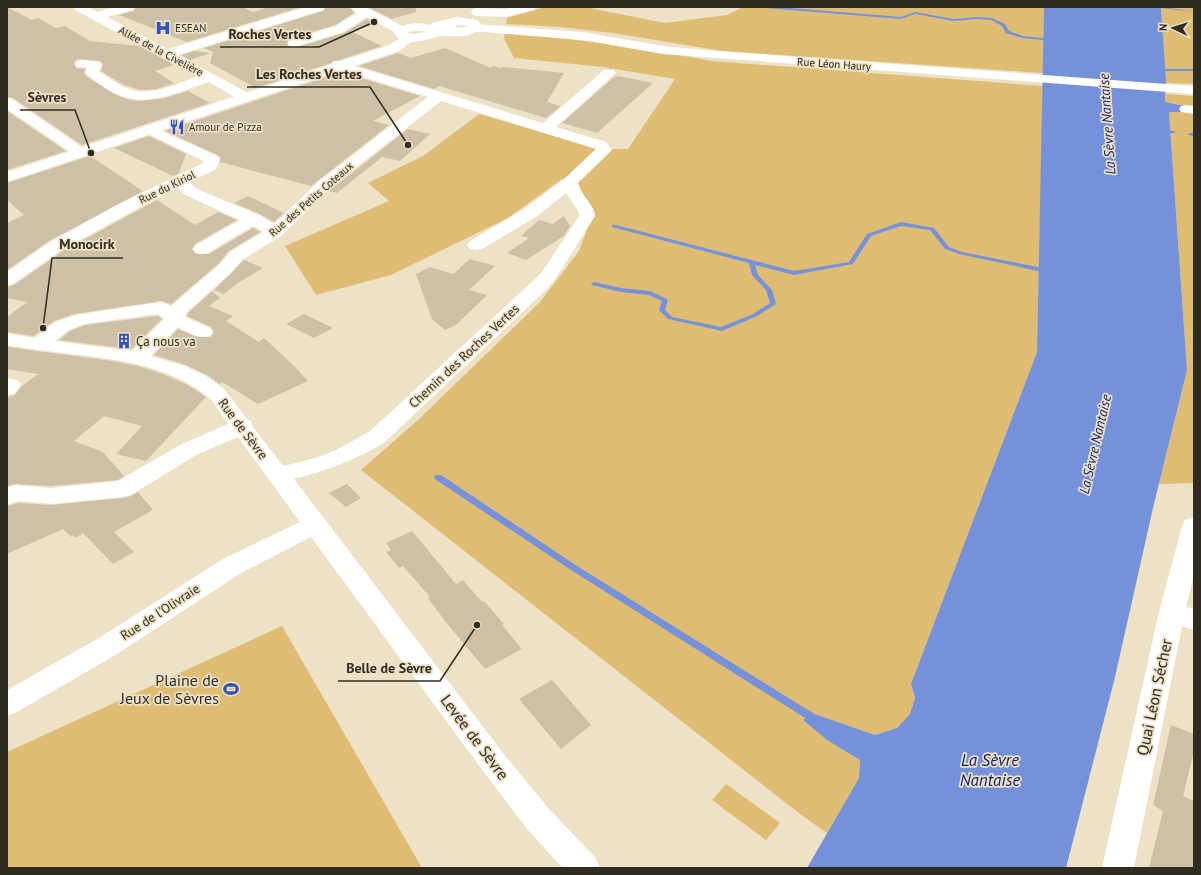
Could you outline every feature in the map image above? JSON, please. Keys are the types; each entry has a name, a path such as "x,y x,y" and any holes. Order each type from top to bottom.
{"street":[{"name":"Allée de la Civelière","path":"79,7 243,96"},
{"path":"96,16 129,7"},
{"path":"167,54 319,7"},
{"path":"451,28 480,9 506,13 530,7"},
{"path":"365,12 425,29 451,28 465,32 475,28 476,24 462,21"},
{"path":"365,12 405,35 422,38 425,29"},
{"path":"294,43 340,29 365,12"},
{"name":"Rue Léon Haury","path":"475,28 582,36 663,50 705,54 1194,90"},
{"path":"7,177 81,153 243,96 394,48 405,35"},
{"path":"82,64 95,65 92,72 122,91 137,95 160,93 210,77"},
{"path":"338,65 601,145 604,148 604,150 570,182 530,213 476,244"},
{"path":"546,128 609,73"},
{"name":"Rue des Petits Coteaux","path":"138,357 174,319 178,310 225,269 236,256 275,232 324,185 439,96"},
{"path":"7,102 81,153"},
{"name":"Rue du Kiriol","path":"7,280 56,246 125,208 210,166 212,158 149,129"},
{"path":"179,181 191,192 253,219 275,232"},
{"name":"Chemin des Roches Vertes","path":"278,475 331,461 364,446 377,437 542,283 549,275 587,216 587,212 573,193 570,182"},
{"path":"202,249 253,219"},
{"path":"56,246 77,254"},
{"path":"18,344 82,319 161,308 169,312 174,319 203,332"},
{"name":"Rue de Sèvre","path":"18,344 138,357 179,370 205,385 217,394 315,525"},
{"path":"7,384 11,385 7,389"},
{"path":"7,497 16,493 51,496 123,489 188,450 242,426"},
{"name":"Rue de l'Olivraie","path":"7,704 108,646 232,566 315,525"},
{"name":"Levée de Sèvre","path":"315,525 493,762 538,819 584,868"},
{"name":"Quai Léon Sécher","path":"1118,868 1183,616 1194,526"}],"shaded area":[{"path":"545,7 584,7 665,23 727,15 743,7 1044,7 1043,73 722,51 613,33 560,27 506,24 507,18"},
{"path":"1161,7 1194,7 1194,84 1166,83"},
{"path":"505,32 628,46 712,61 1043,86 1037,352 911,684 915,698 910,714 897,728 875,735 812,713 803,720 827,740 860,759 859,778 827,833 800,814 361,470 419,419 540,302 579,251 592,215 579,185 562,179 508,218 391,275 316,295 285,246 389,201 368,183 423,156 479,114 599,149 628,149 675,79 603,67 514,58 504,38"},
{"path":"1166,94 1194,96 1194,483 1159,484 1187,370 1169,111 1187,112 1185,106 1165,102"},
{"name":"Plaine de Jeux de Sèvres","path":"282,626 422,868 7,868 7,752"},
{"path":"726,784 780,823 766,840 712,800"}],"water":[{"name":"La Sèvre Nantaise","path":"1044,7 1164,7 1194,12 1161,8 1166,80 1165,102 1185,106 1187,112 1169,112 1187,370 1153,508 1115,677 1066,868 807,868 859,778 860,760 827,740 803,720 812,713 875,735 897,728 910,714 915,698 911,684 1037,352"}],"building":[{"path":"7,7 32,20 38,18 56,28 65,26 90,41 139,46 174,65 155,71 174,83 157,89 140,90 124,85 101,71 103,64 100,61 82,59 76,60 74,63 76,68 85,69 84,73 86,76 114,94 130,100 141,101 165,98 188,91 210,103 82,145 13,98 7,97"},
{"name":"ESEAN","path":"136,7 242,7 253,12 269,7 301,7 187,42 119,15 133,11"},
{"path":"326,7 349,7 354,13 335,25 289,39 287,43 288,46 294,48 344,33 367,19 376,24 350,31 382,46 333,61 331,63 256,88 210,63 213,52 204,48 323,11"},
{"path":"368,7 416,7 416,12 392,19"},
{"path":"445,48 491,68 493,66 501,68 564,73 547,102 561,106 546,118 439,86 434,89 359,66 398,53 411,58"},
{"path":"194,51 211,53 190,60 182,55"},
{"path":"341,72 420,96 373,121 389,125 311,186 220,162 221,158 218,155 165,131"},
{"path":"618,76 653,83 597,133 562,123 613,78"},
{"path":"7,111 66,151 7,170"},
{"path":"408,129 430,134 400,161 382,157 337,193 329,191"},
{"path":"149,136 186,154 179,173 173,176 114,148"},
{"path":"90,156 143,191 49,241 7,270 7,223 24,215 7,200 7,183"},
{"path":"248,196 284,213 274,222 260,214 234,203"},
{"path":"157,200 195,225 218,212 237,220 195,244 192,249 196,254 209,254 253,228 260,232 229,251 218,264 171,304 161,301 74,314 54,321 34,336 7,332 7,317 27,302 7,298 7,287 14,285 63,251"},
{"path":"564,216 570,226 564,236 526,260 507,253 529,238 521,236 539,220 553,224"},
{"path":"470,259 495,266 469,290 487,295 456,325 445,330 432,319 416,274 430,267 453,274"},
{"path":"244,260 263,268 238,283 224,294 214,290"},
{"path":"212,291 220,298 209,306 233,316 226,321 259,342 264,338 308,381 258,404 222,382 220,384 207,375 186,365 154,355 178,329 197,337 211,337 214,332 211,327 187,316 188,313"},
{"path":"304,314 333,328 314,338 286,324"},
{"path":"158,316 162,319 131,349 59,340 70,331 85,325"},
{"path":"7,347 112,361 138,366 163,374 186,384 206,397 146,461 116,454 142,426 104,416 74,441 103,452 124,476 118,480 51,486 16,484 7,486 7,398 15,395 21,387 38,374 7,369"},
{"path":"347,484 361,498 346,507 329,493"},
{"path":"138,492 153,510 114,532 134,552 113,564 83,533 76,538 73,535 71,537 63,529 7,554 7,506 19,503 51,505 123,498"},
{"path":"412,531 456,584 463,580 482,602 484,601 504,624 502,625 522,649 485,669 445,621 428,598 430,597 403,566 399,568 386,552 391,550 386,543"},
{"path":"552,680 591,725 561,749 519,699"},
{"path":"1171,725 1194,734 1194,751 1183,796 1194,801 1194,868 1149,868 1163,811 1153,805"}],"waterway":[{"path":"765,7 901,18 915,13 954,20 977,18 992,19 1004,25 1007,32 1022,37 1052,40"},
{"path":"1156,70 1194,70"},
{"path":"1161,130 1174,132"},
{"path":"614,226 794,273 851,263 869,235 901,224 932,229 947,248 961,253 1048,271"},
{"path":"594,284 621,290 650,293 665,300 662,310 670,318 722,329 755,315 773,304 769,290 755,275 752,263"},
{"path":"438,477 571,566 816,720"}],"place":[{"name":"Roches Vertes","path":"374,22"},
{"name":"ESEAN","path":"163,28"},
{"name":"Amour de Pizza","path":"177,127"},
{"name":"Les Roches Vertes","path":"408,145"},
{"name":"Sèvres","path":"91,153"},
{"name":"Monocirk","path":"43,328"},
{"name":"Ça nous va","path":"124,341"},
{"name":"Belle de Sèvre","path":"477,625"},
{"name":"Plaine de Jeux de Sèvres","path":"231,689"}]}
